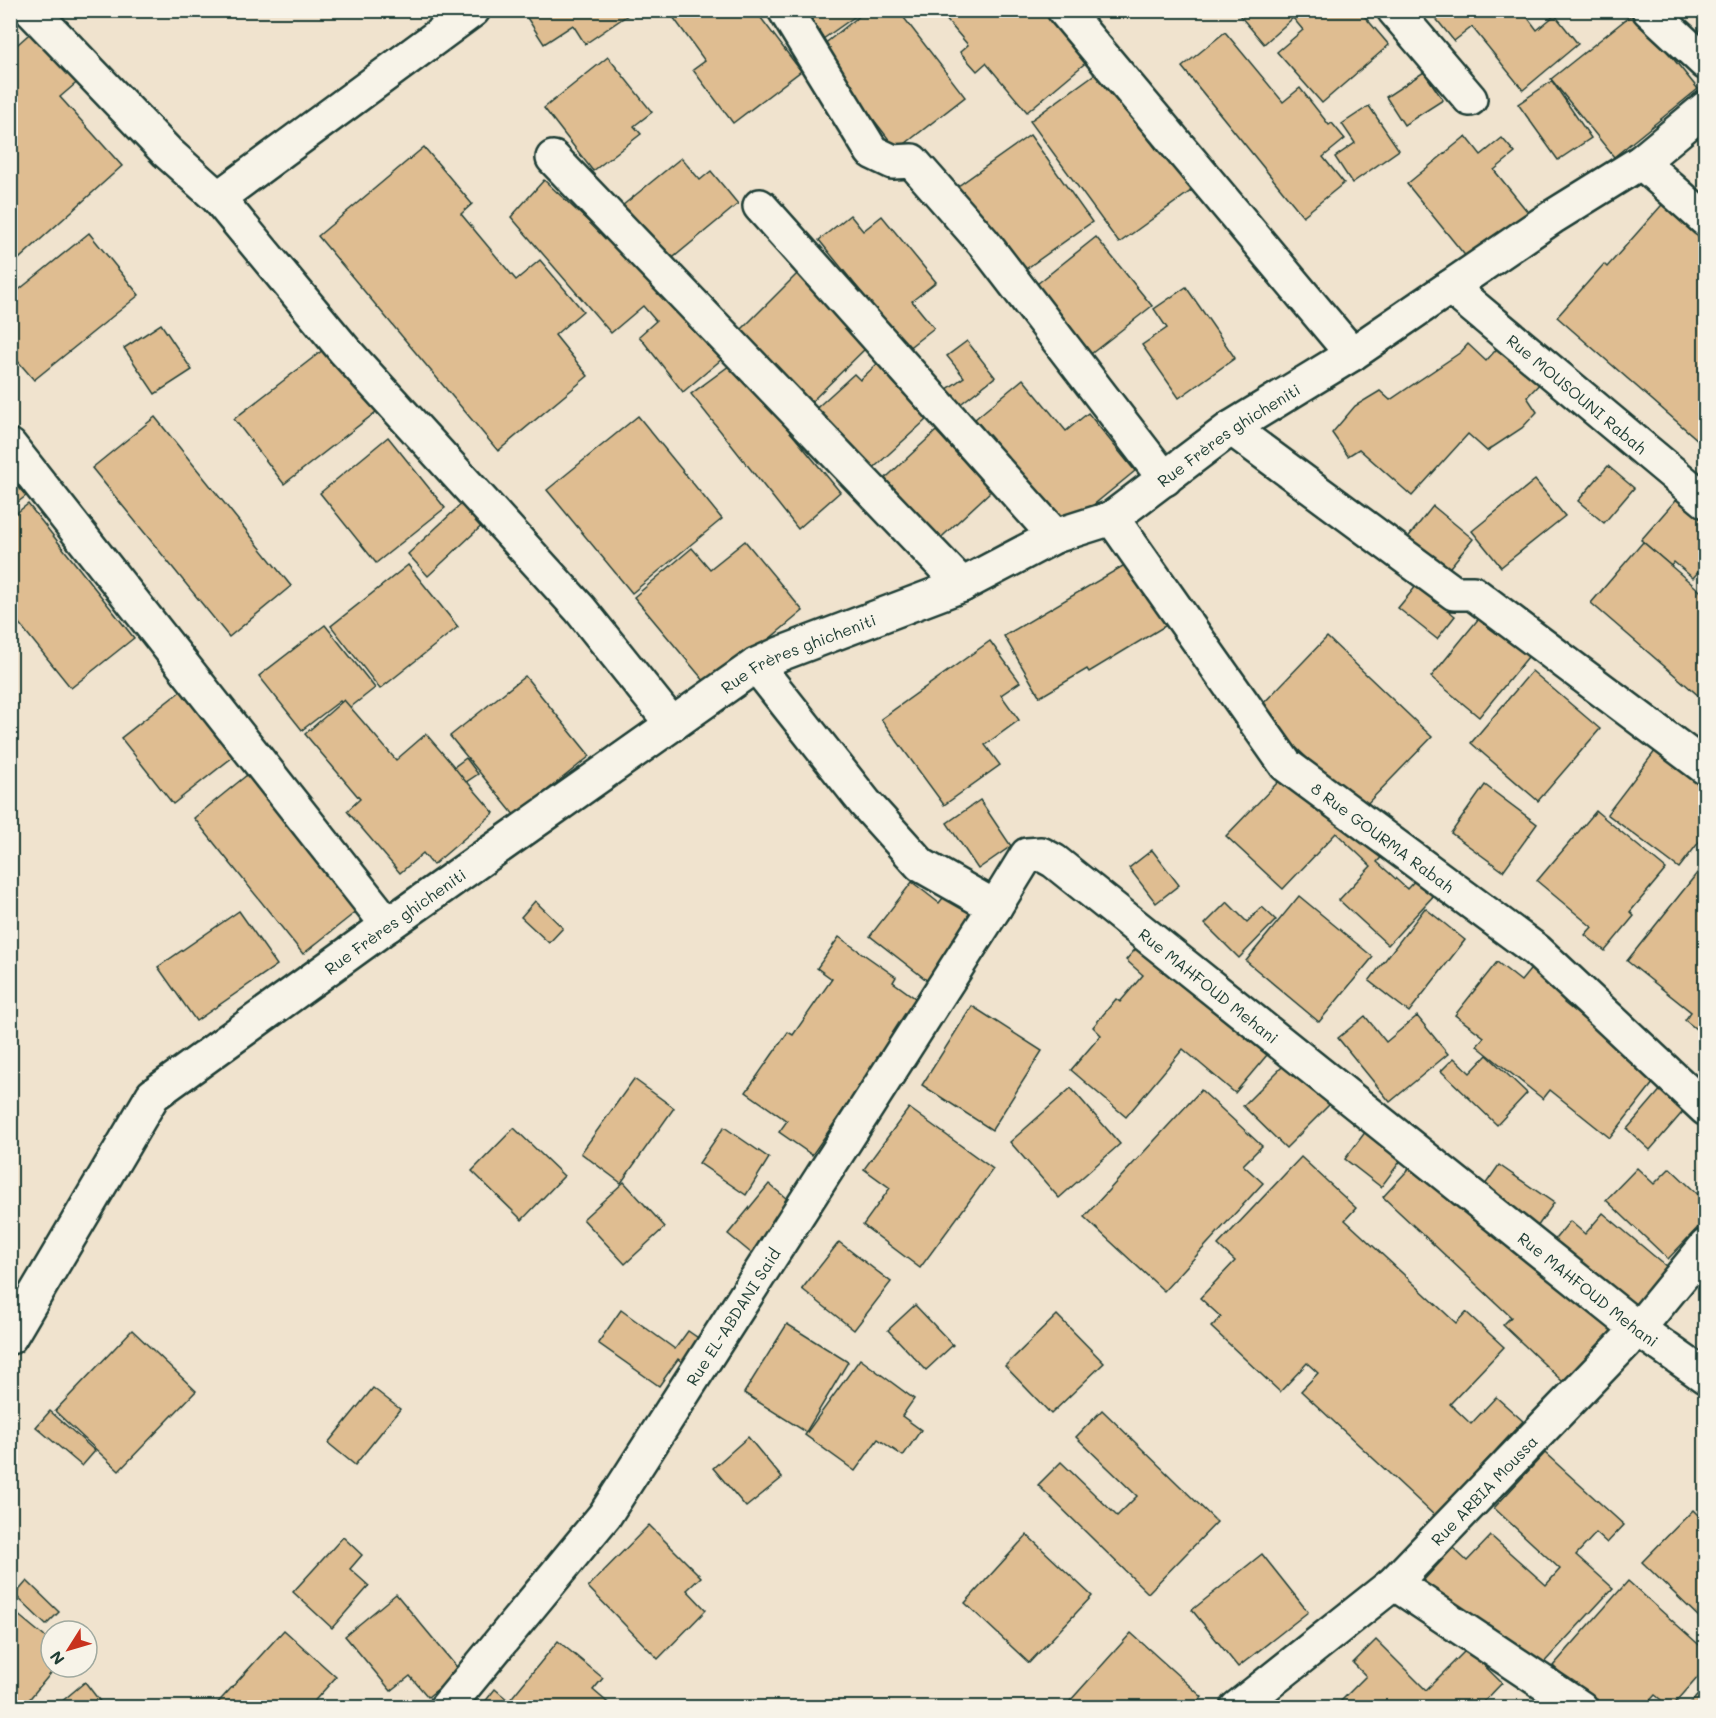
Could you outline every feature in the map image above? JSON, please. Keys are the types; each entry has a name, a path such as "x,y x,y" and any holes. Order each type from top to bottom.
{"street":[{"path":"31,10 167,152 218,198 345,351 580,609 672,724"},
{"path":"218,198 473,10"},
{"path":"785,10 872,152 893,162 912,161 982,242 1165,479"},
{"path":"1064,10 1352,354"},
{"path":"1394,10 1470,99"},
{"path":"1649,10 1706,63"},
{"name":"Rue Frères ghicheniti","path":"10,1337 153,1095 388,925 756,665 962,585 1055,536 1112,518 1232,428 1352,354 1554,216 1641,162 1706,108"},
{"path":"553,158 962,585"},
{"path":"1641,162 1706,220"},
{"path":"760,206 1055,536"},
{"name":"Rue MOUSOUNI Rabah","path":"1450,287 1706,501"},
{"path":"1232,428 1454,593 1473,593 1706,768"},
{"path":"10,446 388,925"},
{"name":"8 Rue GOURMA Rabah","path":"1112,518 1286,765 1536,950 1706,1109"},
{"path":"756,665 865,804 921,865 995,907"},
{"name":"Rue MAHFOUD Mehani","path":"995,907 1027,855 1041,854 1054,861 1638,1329 1706,1377"},
{"name":"Rue EL-ABDANI Said","path":"446,1707 605,1515 995,907"},
{"name":"Rue ARBIA Moussa","path":"1245,1705 1394,1583 1638,1329 1706,1246"},
{"path":"1394,1583 1581,1707"}],"building":[{"path":"522,10 635,10 585,44 573,25 544,44"},
{"path":"668,10 755,10 801,71 733,123 693,70 705,61"},
{"path":"793,10 864,10 816,44"},
{"path":"867,10 898,10 965,97 897,150 860,102 813,53"},
{"path":"954,10 1048,10 1089,60 1027,112 986,63 977,71 960,52 968,45 945,18"},
{"path":"1235,10 1359,10 1389,45 1322,103 1277,52 1303,30 1293,18 1264,44"},
{"path":"1429,10 1522,10 1537,30 1555,15 1578,44 1523,90 1472,27 1454,41"},
{"path":"1635,12 1698,89 1614,157 1551,79"},
{"path":"36,28 81,79 60,97 122,166 10,267 10,51"},
{"path":"1225,32 1283,102 1300,88 1329,125 1332,123 1345,139 1323,157 1344,183 1303,216 1182,67"},
{"path":"608,57 652,112 634,126 641,134 593,171 544,108"},
{"path":"1099,71 1156,149 1167,141 1199,185 1119,243 1030,121"},
{"path":"1424,72 1443,100 1404,125 1386,97"},
{"path":"1552,81 1591,138 1558,160 1518,104"},
{"path":"1369,106 1399,150 1352,183 1335,157 1355,143 1342,124"},
{"path":"1030,135 1092,222 1016,276 954,189"},
{"path":"1466,136 1481,155 1502,138 1515,153 1494,170 1531,216 1472,264 1407,184"},
{"path":"424,147 472,204 461,214 516,280 540,260 583,311 555,335 588,376 498,451 318,236"},
{"path":"681,158 700,180 711,171 738,204 663,266 617,210"},
{"path":"544,180 729,353 683,392 639,336 656,321 643,306 611,333 511,217"},
{"path":"1668,198 1706,231 1706,447 1557,317 1604,264 1607,267"},
{"path":"850,215 863,231 882,216 936,282 912,301 934,328 907,349 819,240"},
{"path":"89,233 139,295 34,380 10,352 10,297"},
{"path":"1096,237 1152,306 1087,357 1032,288"},
{"path":"801,270 872,342 804,409 733,338"},
{"path":"1186,287 1235,358 1179,398 1142,345 1167,328 1154,309"},
{"path":"161,324 192,370 155,394 124,348"},
{"path":"967,341 995,377 958,406 946,390 964,377 947,356"},
{"path":"332,343 381,408 284,484 234,419"},
{"path":"1502,343 1544,379 1527,397 1537,412 1522,428 1487,451 1468,434 1412,496 1359,449 1348,456 1332,433 1355,406 1380,391 1390,400 1461,352 1468,344 1486,361"},
{"path":"733,363 840,492 798,529 691,394"},
{"path":"877,364 927,419 866,475 810,414 854,374 860,380"},
{"path":"1023,379 1066,431 1088,413 1135,471 1064,529 975,419"},
{"path":"638,416 722,519 632,593 547,490"},
{"path":"155,417 291,586 229,637 92,468"},
{"path":"936,431 991,491 931,547 875,488"},
{"path":"388,437 445,508 376,563 320,493"},
{"path":"1608,466 1634,488 1604,523 1578,501"},
{"path":"10,477 26,496 10,508"},
{"path":"1535,480 1565,516 1501,567 1472,531"},
{"path":"1681,494 1706,516 1706,563 1693,578 1674,562 1671,566 1641,540"},
{"path":"469,497 489,519 428,576 408,554"},
{"path":"28,504 134,638 71,688 18,622 13,626 10,622 10,518"},
{"path":"1433,506 1473,539 1442,577 1402,545"},
{"path":"745,541 803,611 710,688 634,597 692,548 710,569"},
{"path":"1643,542 1706,596 1706,702 1591,603"},
{"path":"1133,560 1170,623 1089,672 1087,669 1040,697 1004,636"},
{"path":"408,565 458,627 380,689 331,626"},
{"path":"1417,585 1455,616 1437,639 1398,608"},
{"path":"1484,612 1532,652 1479,717 1431,677"},
{"path":"325,625 375,688 347,710 340,701 302,730 259,676"},
{"path":"1327,637 1432,737 1361,810 1257,710"},
{"path":"990,641 1020,682 1001,695 1019,720 985,745 1000,765 944,805 881,719"},
{"path":"1532,671 1600,729 1538,801 1471,743"},
{"path":"525,676 590,756 515,816 450,736"},
{"path":"191,683 243,749 173,804 121,738"},
{"path":"344,700 396,760 426,734 494,813 433,865 423,853 400,873 347,811 360,799 305,734"},
{"path":"1662,742 1706,774 1706,833 1679,868 1607,814"},
{"path":"466,758 478,774 466,782 454,767"},
{"path":"247,775 357,911 303,954 194,818"},
{"path":"1280,780 1388,850 1377,862 1407,889 1419,876 1437,892 1388,945 1339,900 1371,866 1336,833 1283,889 1226,836"},
{"path":"1485,785 1537,824 1503,871 1451,833"},
{"path":"980,800 1011,846 978,869 947,823"},
{"path":"1596,811 1666,869 1630,912 1634,916 1605,951 1585,935 1592,927 1537,881"},
{"path":"1152,850 1179,885 1156,903 1129,868"},
{"path":"1706,862 1706,1037 1685,1020 1691,1012 1627,961"},
{"path":"912,882 939,903 950,889 985,918 933,985 870,936"},
{"path":"1299,896 1373,957 1319,1022 1246,961"},
{"path":"535,901 563,928 549,943 521,917"},
{"path":"1227,902 1247,922 1262,907 1276,920 1239,958 1205,924"},
{"path":"1425,908 1465,940 1409,1012 1369,981"},
{"path":"239,911 277,965 196,1021 158,967"},
{"path":"1150,932 1278,1042 1235,1093 1183,1049 1126,1117 1071,1070 1101,1035 1093,1027 1116,999 1120,1002 1143,975 1126,960"},
{"path":"839,937 896,977 893,982 919,1001 812,1155 779,1132 787,1121 746,1092 788,1032 793,1035 832,979 817,968"},
{"path":"1497,962 1521,981 1534,965 1571,995 1564,1003 1657,1078 1610,1138 1550,1090 1543,1099 1477,1046 1484,1037 1455,1015"},
{"path":"972,1006 1042,1051 992,1130 922,1085"},
{"path":"1365,1016 1386,1042 1417,1016 1448,1054 1390,1102 1338,1038"},
{"path":"1307,1042 1350,1084 1286,1148 1243,1106"},
{"path":"1487,1055 1527,1093 1497,1125 1441,1071 1454,1058 1470,1073"},
{"path":"634,1079 674,1108 621,1183 581,1153"},
{"path":"1669,1080 1693,1100 1650,1150 1627,1129"},
{"path":"1071,1088 1120,1144 1059,1198 1010,1142"},
{"path":"1201,1090 1262,1146 1243,1165 1263,1183 1164,1291 1084,1217"},
{"path":"909,1108 993,1169 920,1268 863,1225 890,1188 864,1169"},
{"path":"1372,1123 1408,1151 1381,1187 1345,1159"},
{"path":"724,1127 769,1158 746,1195 699,1163"},
{"path":"514,1128 564,1176 522,1220 472,1171"},
{"path":"1429,1147 1618,1324 1563,1382 1503,1325 1511,1317 1383,1197"},
{"path":"1301,1157 1356,1208 1345,1220 1456,1323 1466,1312 1504,1347 1450,1404 1471,1424 1496,1397 1523,1421 1435,1516 1301,1391 1318,1373 1307,1363 1280,1392 1211,1327 1221,1317 1200,1298 1235,1261 1218,1245"},
{"path":"1499,1165 1554,1203 1535,1230 1480,1192"},
{"path":"1637,1168 1654,1184 1670,1168 1706,1202 1706,1219 1668,1259 1606,1200"},
{"path":"624,1182 665,1227 625,1264 583,1219"},
{"path":"769,1184 792,1203 751,1253 728,1234"},
{"path":"1603,1213 1667,1267 1625,1317 1546,1250 1570,1221 1585,1234"},
{"path":"839,1242 891,1282 854,1330 802,1289"},
{"path":"915,1305 953,1345 926,1370 888,1330"},
{"path":"621,1310 675,1349 688,1331 704,1342 688,1366 678,1359 659,1386 598,1343"},
{"path":"1057,1315 1104,1363 1051,1414 1005,1366"},
{"path":"787,1324 848,1362 806,1432 744,1393"},
{"path":"132,1330 196,1391 119,1471 55,1411"},
{"path":"860,1359 914,1399 902,1416 921,1430 903,1456 878,1439 855,1471 805,1435"},
{"path":"373,1388 400,1409 355,1465 328,1443"},
{"path":"1102,1410 1217,1522 1148,1593 1038,1485 1061,1462 1117,1516 1137,1496 1076,1437"},
{"path":"50,1411 95,1451 82,1466 36,1427"},
{"path":"748,1437 782,1478 746,1507 713,1468"},
{"path":"1545,1453 1624,1525 1607,1543 1596,1533 1576,1555 1613,1588 1538,1669 1492,1627 1482,1636 1423,1581 1453,1548 1467,1561 1491,1536 1546,1585 1560,1569 1494,1508"},
{"path":"1693,1510 1706,1523 1706,1619 1703,1621 1642,1562"},
{"path":"649,1525 701,1577 687,1590 706,1610 658,1659 588,1587"},
{"path":"1027,1535 1092,1596 1029,1663 965,1603"},
{"path":"343,1537 362,1555 350,1569 369,1586 332,1628 293,1592"},
{"path":"1262,1554 1308,1612 1238,1667 1192,1610"},
{"path":"27,1581 59,1612 52,1619 40,1619 15,1595"},
{"path":"1628,1581 1706,1651 1706,1668 1671,1708 1655,1695 1643,1708 1599,1708 1553,1666"},
{"path":"396,1594 460,1671 428,1697 410,1676 391,1691 345,1636"},
{"path":"11,1609 39,1632 39,1679 46,1679 22,1708 10,1708"},
{"path":"284,1630 336,1677 308,1708 213,1708"},
{"path":"1131,1633 1202,1697 1193,1708 1077,1708 1070,1701"},
{"path":"1376,1640 1426,1690 1467,1649 1502,1683 1478,1708 1346,1708 1340,1702 1366,1676 1353,1663"},
{"path":"558,1641 603,1678 593,1690 614,1708 480,1708 495,1689 509,1701"},
{"path":"85,1682 105,1708 54,1708"},
{"path":"1706,1686 1706,1708 1686,1708"}]}
